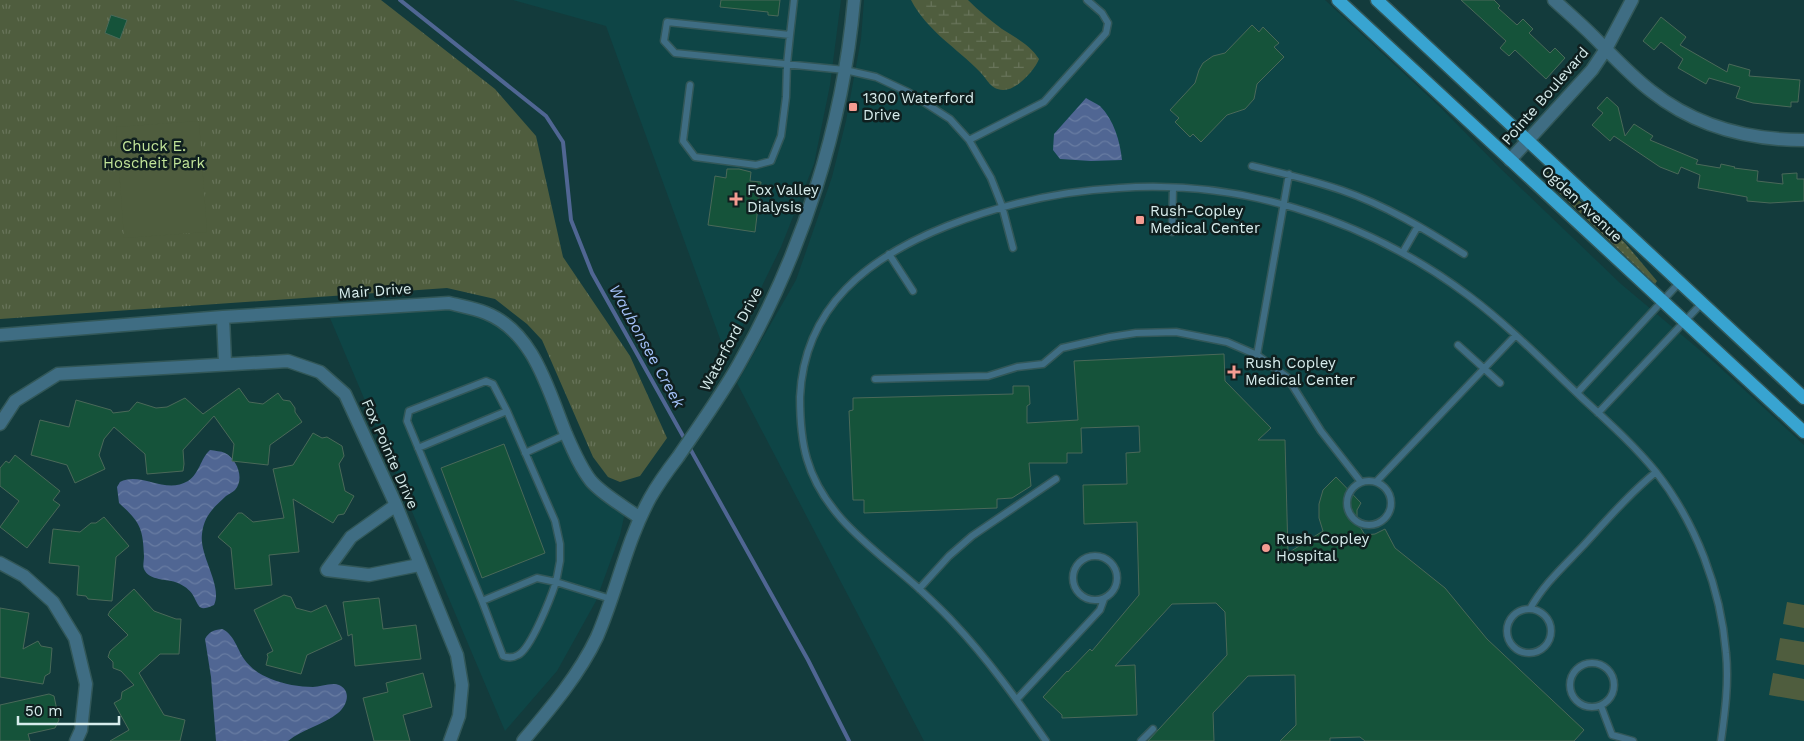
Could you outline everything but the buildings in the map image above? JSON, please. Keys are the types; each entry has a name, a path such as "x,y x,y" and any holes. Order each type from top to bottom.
{"main road":[{"name":"Ogden Avenue","path":"1338,0 1804,432"},
{"name":"Ogden Avenue","path":"1376,0 1804,398"}],"street":[{"name":"Waterford Drive","path":"523,741 564,691 582,664 596,637 640,518 659,484 739,364 764,316 798,240 828,144 845,70 854,0"},
{"path":"1554,0 1652,92 1679,110 1707,124 1733,132 1783,140 1804,140"},
{"name":"Pointe Boulevard","path":"1510,160 1592,70 1606,49 1632,0"},
{"name":"Mair Drive","path":"0,335 224,317 449,303 487,313 504,322 520,336 533,355 577,458 591,482 640,518"},
{"path":"224,317 225,364"},
{"name":"Fox Pointe Drive","path":"0,424 15,401 58,374 288,361 320,372 345,394 396,505 457,655 462,685 459,716 450,741"},
{"path":"396,505 351,537 327,570 369,575 420,565"},
{"path":"0,563 24,576 53,602 75,638 86,684 81,730 76,741"}],"lane":[{"path":"690,86 683,141 695,157 756,165 771,161 781,136 794,0"},
{"path":"969,140 1044,102 1106,33 1108,23 1102,13 1087,0"},
{"path":"790,36 667,22 664,41 675,53 845,70 876,77 908,92 950,119 969,140 991,178 1002,206 1013,248"},
{"path":"1252,166 1289,174 1342,190 1389,210 1464,254"},
{"path":"1257,355 1289,174"},
{"path":"1046,741 1017,699 971,642 919,589 860,539 837,516 820,489 807,461 801,431 801,381 806,356 815,335 822,321 842,292 868,268 889,254 938,230 1002,206 1081,191 1120,187 1173,188 1225,193 1283,205 1355,229 1403,252 1471,297 1577,393 1630,443 1656,472 1676,501 1694,534 1715,591 1726,654 1726,710 1721,741"},
{"path":"1172,232 1173,188"},
{"path":"1403,252 1418,226"},
{"path":"889,254 913,291"},
{"path":"1577,393 1680,282"},
{"path":"1598,413 1702,303"},
{"path":"875,379 988,376 1017,366 1044,364 1062,348 1136,333 1176,332 1227,342 1257,355 1287,377 1321,431 1362,482"},
{"path":"1376,482 1515,336"},
{"path":"1458,345 1500,383"},
{"path":"486,381 493,384 507,411 555,521 560,544 560,561 556,582 534,633 520,655 510,658 503,656 482,600 418,448 407,421 409,412 486,381"},
{"path":"418,448 507,411"},
{"path":"525,453 567,434"},
{"path":"1530,609 1539,593 1548,583 1626,500 1656,472"},
{"path":"919,589 949,556 972,536 1056,479"},
{"path":"1362,482 1376,482 1382,485 1390,497 1391,505 1385,518 1372,525 1358,522 1349,512 1348,498 1355,486 1362,482"},
{"path":"1017,699 1100,610 1104,598 1114,588 1117,574 1109,561 1096,556 1088,557 1082,560 1074,571 1074,586 1082,597 1089,600 1104,598"},
{"path":"482,600 537,578 611,599"},
{"path":"1530,609 1537,611 1548,619 1551,633 1550,639 1541,650 1528,653 1520,652 1514,647 1507,634 1508,626 1516,614 1522,610 1530,609"},
{"path":"1592,663 1599,664 1611,673 1614,680 1614,688 1607,702 1601,706 1594,707 1581,704 1572,694 1571,680 1578,668 1592,663"},
{"path":"1601,706 1612,735 1633,741"},
{"path":"1141,741 1153,729"}],"shaded area":[{"path":"513,0 841,0 830,85 814,164 781,247 727,358 606,26"},
{"name":"Rush Copley Medical Center","path":"864,0 1325,0 1440,107 1501,169 1621,284 1714,362 1804,445 1804,741 924,741 737,383 796,280 832,177 846,121 861,39"},
{"path":"442,308 484,317 507,330 529,348 577,462 626,508 620,535 596,601 557,671 505,731 330,318 396,310"}],"green space":[{"name":"Chuck E. Hoscheit Park","path":"0,0 381,0 495,89 536,136 563,257 630,356 667,438 640,476 620,482 608,477 593,457 542,340 527,324 495,299 447,288 0,319"},
{"path":"911,0 968,0 980,12 1031,50 1039,59 1037,64 1014,87 1003,90 995,88 925,21"},
{"path":"199,121 207,232 124,238 116,127"},
{"path":"1545,169 1625,243 1657,281 1655,284 1558,192 1545,176 1543,171"},
{"path":"1787,602 1804,605 1804,628 1783,624"},
{"path":"1780,638 1804,642 1804,665 1776,660"},
{"path":"1773,673 1804,679 1804,701 1769,695"}],"water":[{"path":"1086,98 1100,106 1113,124 1122,160 1060,159 1053,150 1054,134"},
{"path":"210,450 223,452 233,460 238,470 239,480 235,490 217,504 210,513 203,528 202,543 216,597 214,605 201,608 184,586 176,582 152,577 145,571 143,566 143,539 139,526 132,515 119,503 117,487 120,482 128,479 162,485 179,485 192,478"},
{"path":"222,629 230,634 247,663 260,674 276,681 297,686 339,685 346,691 347,695 344,707 326,721 288,741 216,741 211,677 205,639 212,632"}],"waterway":[{"name":"Waubonsee Creek","path":"400,0 546,116 563,142 571,220 592,273 808,660 849,741"}],"place":[{"name":"1300 Waterford Drive","path":"853,107"},
{"name":"Fox Valley Dialysis","path":"736,199"},
{"name":"Rush-Copley Medical Center","path":"1140,220"},
{"name":"Rush Copley Medical Center","path":"1234,372"},
{"name":"Rush-Copley Hospital","path":"1266,548"}]}
